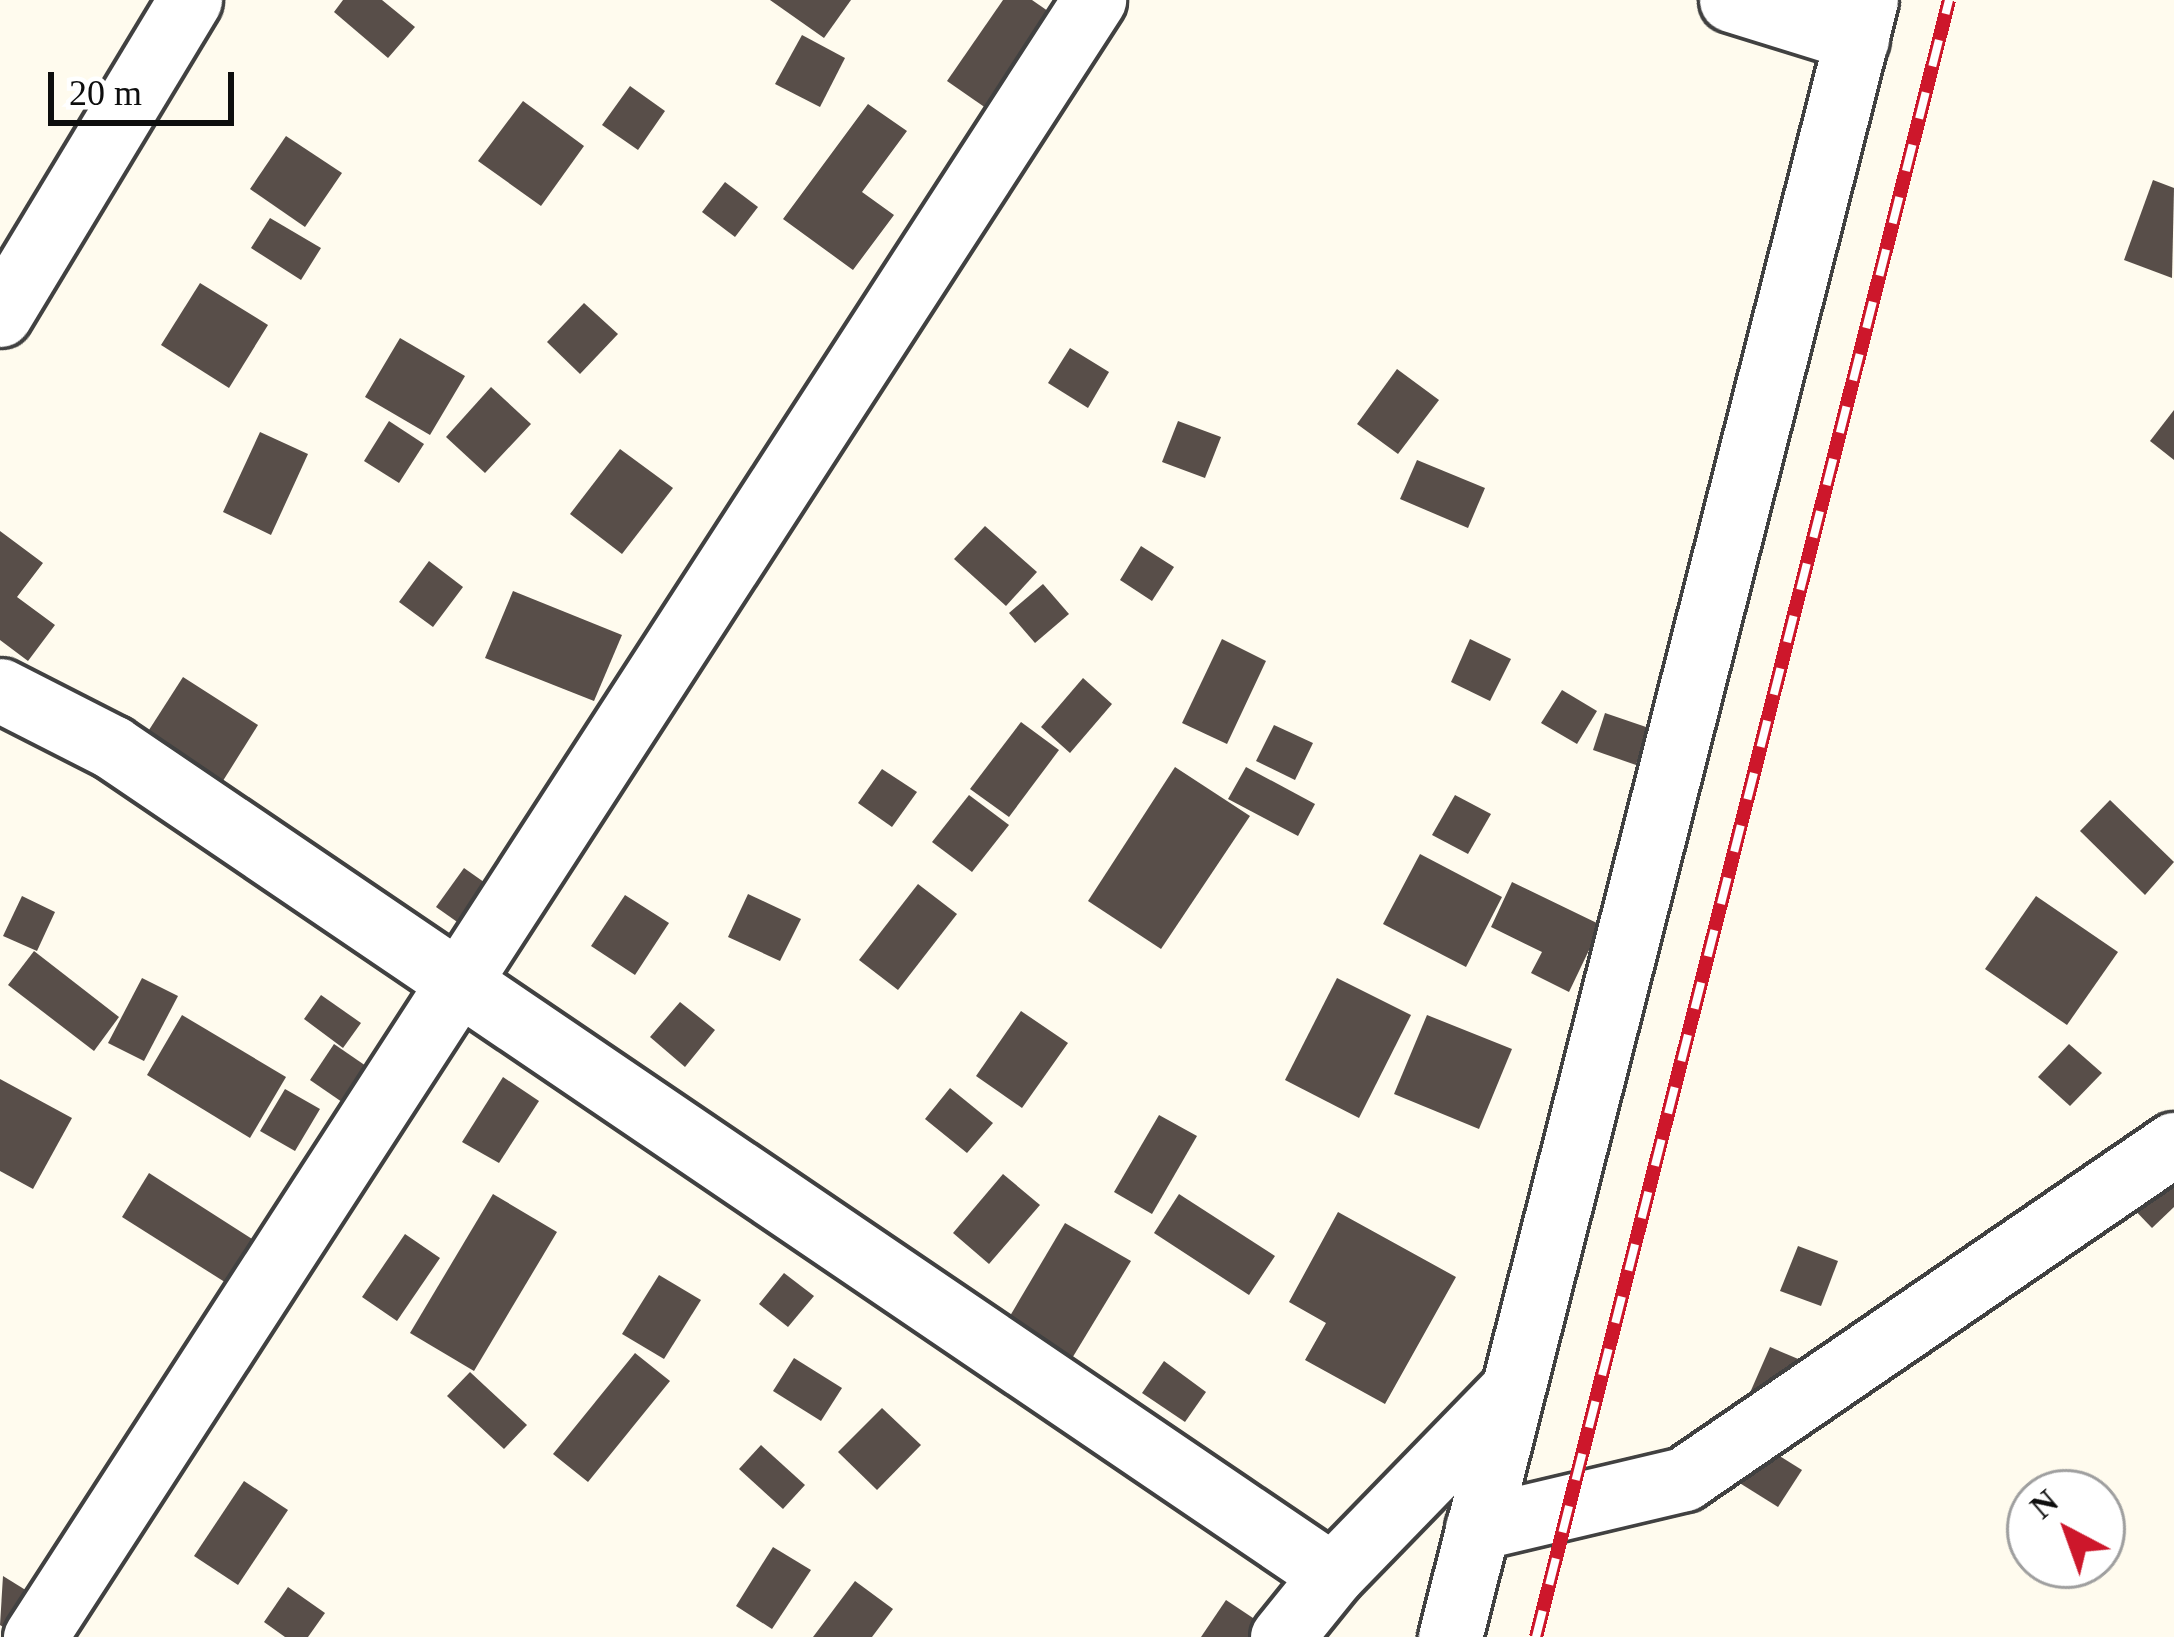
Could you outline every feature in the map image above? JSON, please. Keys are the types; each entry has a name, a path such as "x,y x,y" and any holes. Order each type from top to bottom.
{"street":[{"path":"0,315 190,0"},
{"path":"34,1637 461,985 1094,0"},
{"path":"1450,1637 1862,20 1731,0"},
{"path":"0,690 112,747 1332,1575"},
{"path":"1478,1528 1684,1479 2174,1144"},
{"path":"1282,1637 1332,1575 1512,1389"}],"building":[{"path":"343,0 382,0 415,27 388,58 334,12"},
{"path":"770,0 851,0 824,38"},
{"path":"1003,0 1032,0 1071,27 1006,122 947,81"},
{"path":"802,35 845,58 820,107 775,84"},
{"path":"630,86 665,111 638,150 602,125"},
{"path":"523,101 584,146 541,206 478,161"},
{"path":"868,104 907,131 862,192 894,215 853,270 783,219"},
{"path":"286,136 342,173 305,227 250,189"},
{"path":"2153,180 2174,188 2172,278 2124,260"},
{"path":"725,182 758,207 735,237 702,212"},
{"path":"270,218 321,248 301,280 251,248"},
{"path":"200,283 268,325 229,388 161,345"},
{"path":"584,303 618,334 580,374 547,342"},
{"path":"400,338 465,376 430,435 365,397"},
{"path":"1070,348 1109,372 1088,408 1048,383"},
{"path":"1397,369 1439,400 1398,454 1357,424"},
{"path":"491,387 531,424 485,473 446,437"},
{"path":"2174,410 2174,460 2150,441"},
{"path":"389,421 424,444 399,483 364,461"},
{"path":"1178,421 1221,437 1205,478 1162,462"},
{"path":"260,432 308,454 271,535 223,512"},
{"path":"620,449 673,488 622,554 570,514"},
{"path":"1417,460 1485,488 1468,528 1400,499"},
{"path":"985,526 1037,572 1006,606 954,559"},
{"path":"0,531 43,563 17,597 55,625 28,661 0,640"},
{"path":"1141,546 1174,567 1152,601 1120,580"},
{"path":"429,561 463,587 433,627 399,602"},
{"path":"1043,584 1069,614 1035,643 1009,613"},
{"path":"513,591 622,635 594,701 485,658"},
{"path":"1222,639 1266,661 1227,744 1182,723"},
{"path":"1470,639 1511,659 1490,701 1451,682"},
{"path":"183,677 258,725 216,792 140,744"},
{"path":"1083,678 1112,704 1070,753 1041,727"},
{"path":"1562,690 1597,711 1577,744 1541,723"},
{"path":"1605,713 1649,728 1636,765 1593,750"},
{"path":"1021,722 1059,750 1009,817 970,789"},
{"path":"1274,725 1313,743 1295,780 1256,761"},
{"path":"1175,767 1250,816 1161,949 1088,901"},
{"path":"1246,767 1315,804 1298,836 1228,799"},
{"path":"882,769 917,792 892,827 858,803"},
{"path":"969,795 1009,825 972,872 932,842"},
{"path":"1455,795 1491,814 1468,854 1432,835"},
{"path":"2110,800 2174,862 2145,895 2080,831"},
{"path":"1420,854 1502,897 1466,967 1383,924"},
{"path":"464,868 498,892 470,931 436,907"},
{"path":"1512,882 1601,925 1569,992 1531,973 1542,952 1491,927"},
{"path":"918,884 957,914 898,990 859,960"},
{"path":"748,894 801,919 780,961 728,937"},
{"path":"625,895 669,923 635,975 591,946"},
{"path":"22,896 55,912 37,951 3,936"},
{"path":"2036,896 2118,952 2067,1025 1985,969"},
{"path":"34,951 119,1017 94,1051 8,985"},
{"path":"142,978 178,996 144,1061 108,1043"},
{"path":"1337,978 1411,1015 1359,1118 1285,1080"},
{"path":"321,995 361,1023 343,1048 304,1019"},
{"path":"680,1002 715,1030 685,1067 650,1037"},
{"path":"1021,1011 1068,1043 1022,1108 976,1076"},
{"path":"182,1015 286,1077 250,1138 147,1075"},
{"path":"1427,1015 1512,1049 1479,1129 1394,1094"},
{"path":"334,1044 366,1066 342,1102 310,1080"},
{"path":"2069,1044 2102,1073 2070,1106 2038,1077"},
{"path":"503,1077 539,1101 499,1163 462,1142"},
{"path":"0,1079 72,1118 33,1189 0,1171"},
{"path":"950,1088 993,1123 967,1153 925,1119"},
{"path":"285,1089 320,1109 295,1151 260,1131"},
{"path":"1159,1115 1197,1136 1152,1214 1114,1192"},
{"path":"2160,1171 2174,1185 2174,1207 2152,1228 2128,1203"},
{"path":"149,1173 266,1248 239,1291 122,1217"},
{"path":"1003,1174 1040,1205 989,1264 953,1233"},
{"path":"493,1194 557,1232 474,1371 410,1333"},
{"path":"1179,1194 1275,1256 1249,1295 1154,1233"},
{"path":"1338,1212 1456,1277 1385,1404 1305,1360 1326,1323 1289,1302"},
{"path":"1065,1223 1131,1261 1071,1360 1007,1321"},
{"path":"405,1234 440,1258 397,1321 362,1297"},
{"path":"1798,1246 1838,1261 1821,1306 1780,1291"},
{"path":"784,1273 814,1296 788,1327 759,1304"},
{"path":"659,1275 701,1300 664,1359 622,1334"},
{"path":"1770,1347 1815,1366 1735,1427"},
{"path":"635,1353 670,1381 588,1482 553,1454"},
{"path":"794,1358 842,1388 821,1421 773,1391"},
{"path":"1164,1361 1206,1392 1185,1422 1142,1393"},
{"path":"470,1372 527,1425 504,1449 447,1396"},
{"path":"882,1408 921,1445 877,1490 838,1452"},
{"path":"761,1445 805,1485 783,1509 739,1469"},
{"path":"1762,1445 1802,1470 1778,1507 1738,1482"},
{"path":"244,1481 288,1510 238,1585 194,1556"},
{"path":"773,1547 811,1570 772,1629 736,1606"},
{"path":"3,1576 32,1594 9,1631 0,1625"},
{"path":"855,1581 893,1609 872,1637 813,1637"},
{"path":"288,1587 325,1613 308,1637 285,1637 264,1622"},
{"path":"1226,1600 1268,1628 1261,1637 1201,1637"}],"railway":[{"path":"1536,1637 1949,0"}]}
